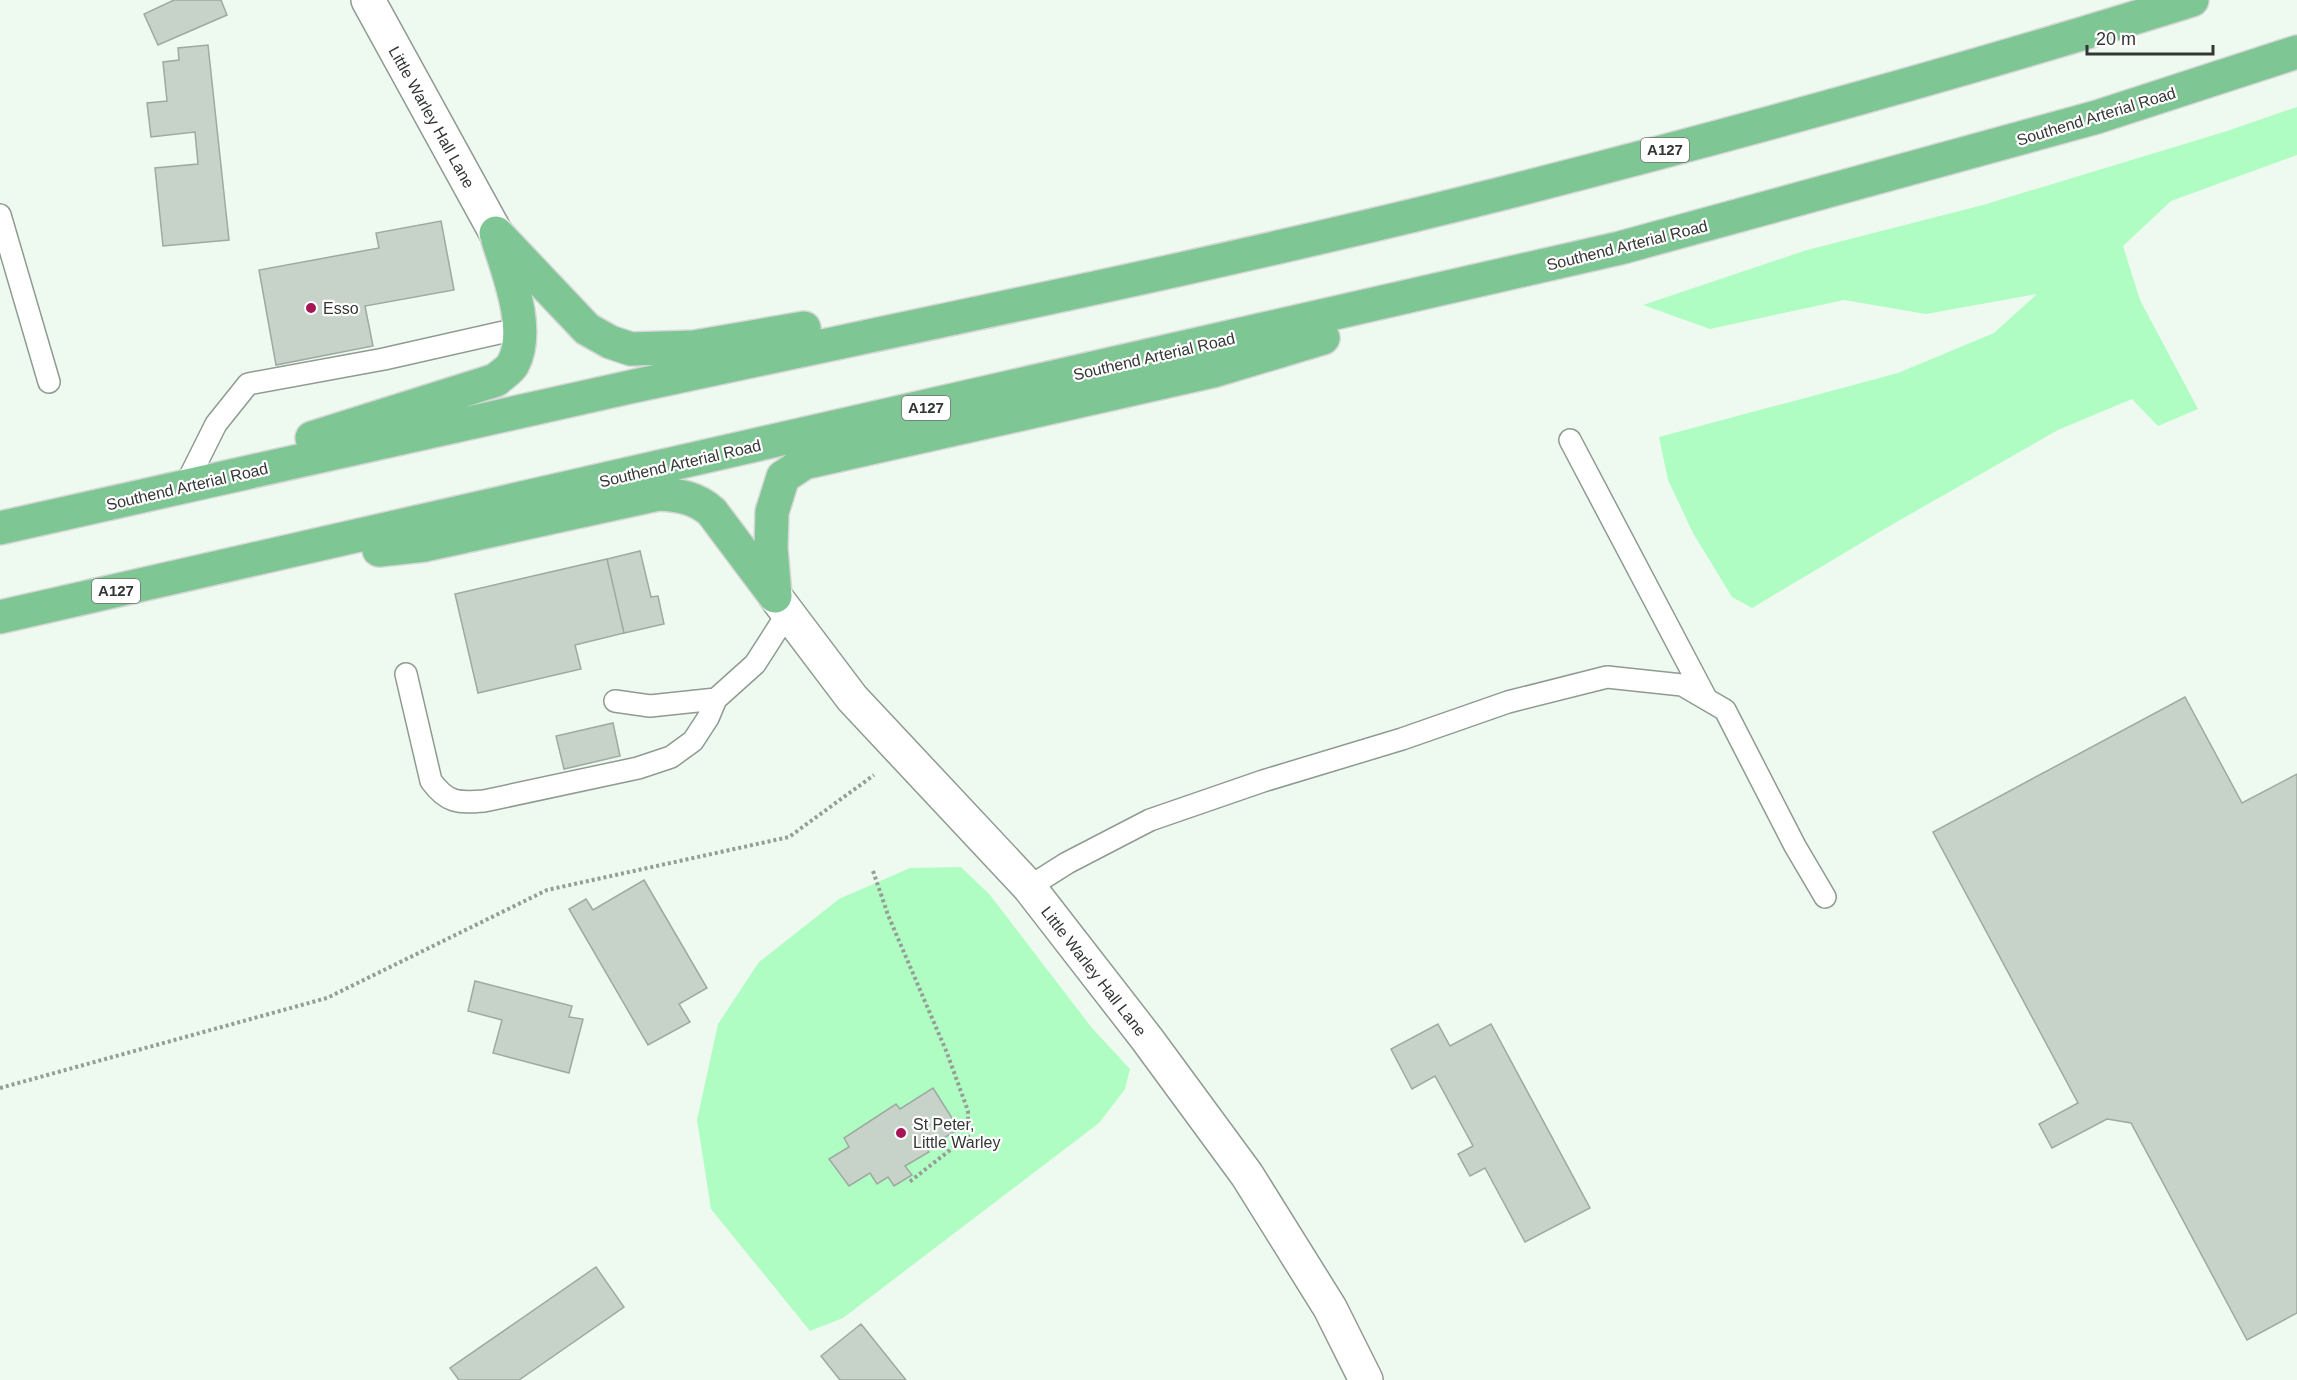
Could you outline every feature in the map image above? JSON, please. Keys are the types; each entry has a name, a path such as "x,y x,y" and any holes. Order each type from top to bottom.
{"highway":[{"name":"Southend Arterial Road","path":"0,528 574,400 1132,280 1515,190 1861,97 2192,0"},
{"name":"Southend Arterial Road","path":"0,617 1620,248 2097,117 2297,52"},
{"path":"496,233 587,329 610,342 631,350 694,347 969,299 1132,280"},
{"path":"99,506 496,380 512,366 519,348 521,328 496,233"},
{"path":"781,605 771,548 772,512 783,477 804,463 1213,370 1620,248"},
{"path":"231,566 425,545 659,494 683,496 706,507 720,522 781,605"}],"street":[{"name":"Little Warley Hall Lane","path":"368,0 496,233"},
{"name":"Little Warley Hall Lane","path":"781,605 852,698 1029,887 1147,1039 1247,1175 1330,1308 1366,1380"}],"lane":[{"path":"0,215 49,382"},
{"path":"189,478 216,424 248,384 384,359 521,328"},
{"path":"1570,440 1706,699"},
{"path":"406,674 431,781 439,792 452,801 483,801 638,768 671,757 693,741 708,718 716,699 755,664 781,605"},
{"path":"1029,887 1067,863 1150,820 1263,781 1402,740 1508,702 1607,677 1682,685 1725,710 1795,846 1825,897"},
{"path":"615,700 650,706 716,699"}],"path":[{"path":"0,1088 327,998 546,890 789,837 903,753"},
{"path":"873,872 888,915 947,1053 968,1111 968,1136 908,1183"}],"green space":[{"path":"2297,107 2297,155 2171,201 2123,246 2140,300 2198,409 2158,426 2132,399 2058,430 1752,608 1732,597 1693,533 1668,480 1659,437 1898,373 1994,333 2037,294 1926,314 1844,300 1710,329 1643,305 1807,250 1983,205 2227,131"},
{"path":"961,867 990,895 1092,1028 1130,1069 1125,1089 1099,1123 843,1318 810,1331 711,1209 697,1120 718,1024 759,962 839,899 910,868"}],"building":[{"path":"174,0 221,0 227,15 158,45 144,14"},
{"path":"208,45 229,240 163,246 155,168 198,164 195,132 151,137 147,103 167,101 163,62 179,60 178,48"},
{"path":"441,221 454,290 365,306 373,346 276,365 259,270 379,248 376,233"},
{"path":"640,551 651,597 658,596 664,624 624,633 607,559"},
{"path":"607,559 624,633 575,645 581,669 478,693 455,594"},
{"path":"2185,697 2242,803 2297,774 2297,1313 2247,1340 2131,1123 2107,1119 2052,1148 2039,1124 2078,1103 1933,832"},
{"path":"613,723 620,756 564,769 556,736"},
{"path":"644,880 707,988 679,1004 690,1022 648,1045 569,909 586,899 593,910"},
{"path":"475,981 572,1006 569,1017 583,1019 569,1073 493,1053 502,1020 468,1011"},
{"path":"1438,1024 1450,1046 1491,1024 1590,1208 1525,1242 1485,1168 1470,1176 1458,1154 1473,1146 1435,1076 1412,1089 1391,1049"},
{"name":"St Peter, Little Warley","path":"933,1088 959,1129 927,1148 929,1152 905,1166 912,1175 894,1186 888,1177 877,1184 870,1173 849,1186 829,1159 849,1147 844,1138 896,1104 900,1109"},
{"path":"596,1267 624,1307 519,1380 459,1380 450,1368"},
{"path":"861,1324 906,1380 840,1380 821,1356"}],"place":[{"name":"Esso","path":"311,308"},
{"name":"St Peter, Little Warley","path":"901,1133"}]}
